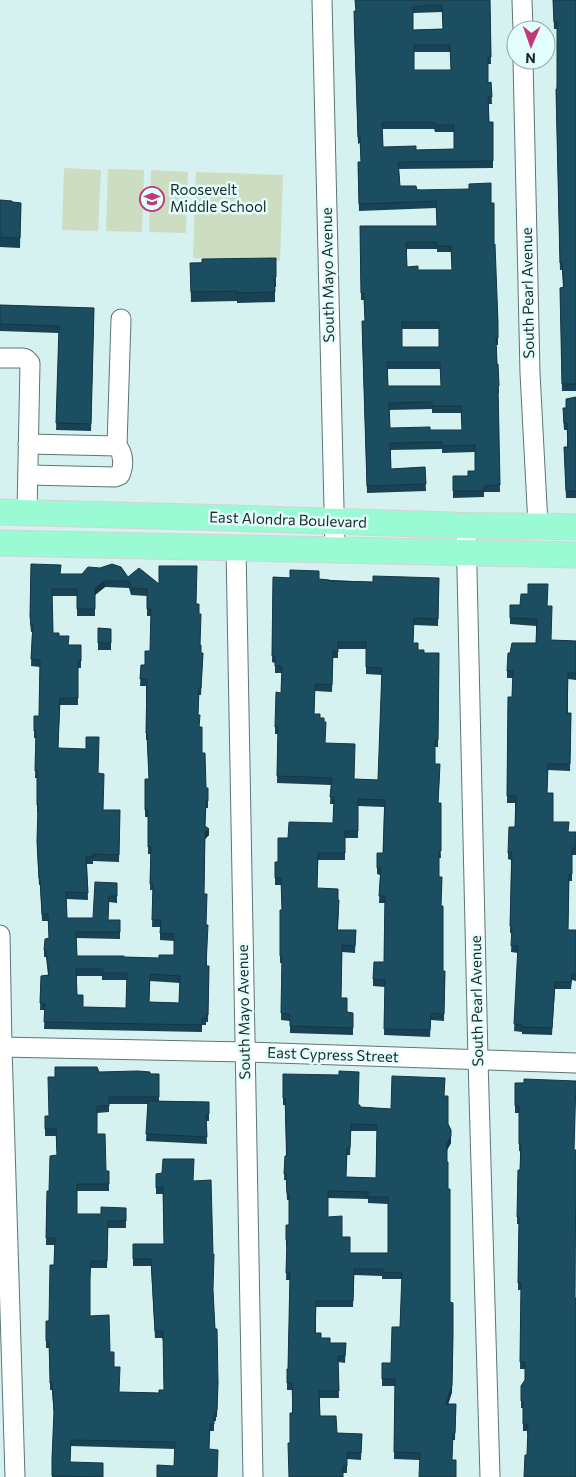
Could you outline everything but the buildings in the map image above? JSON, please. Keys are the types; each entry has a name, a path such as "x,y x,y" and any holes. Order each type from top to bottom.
{"main road":[{"name":"East Alondra Boulevard","path":"0,512 466,526 538,525 576,527"},
{"name":"East Alondra Boulevard","path":"0,543 576,555"}],"street":[{"name":"South Mayo Avenue","path":"322,0 335,550"},
{"path":"522,0 523,20"},
{"name":"South Pearl Avenue","path":"523,70 530,373 538,525"},
{"path":"28,475 118,476 122,470 122,454 117,446 121,319"},
{"path":"0,358 23,358 30,363 27,513"},
{"path":"28,444 117,446"},
{"name":"South Pearl Avenue","path":"466,526 490,1477"},
{"name":"South Mayo Avenue","path":"236,548 253,1477"},
{"path":"0,936 1,1047 15,1477"},
{"name":"East Cypress Street","path":"1,1047 245,1052 576,1063"}],"green space":[{"path":"64,168 101,170 98,231 62,230"},
{"path":"108,169 144,170 142,232 106,231"},
{"path":"151,170 188,172 186,233 149,232"},
{"path":"196,172 283,175 280,261 193,258"}],"place":[{"name":"Roosevelt Middle School","path":"152,199"}]}
